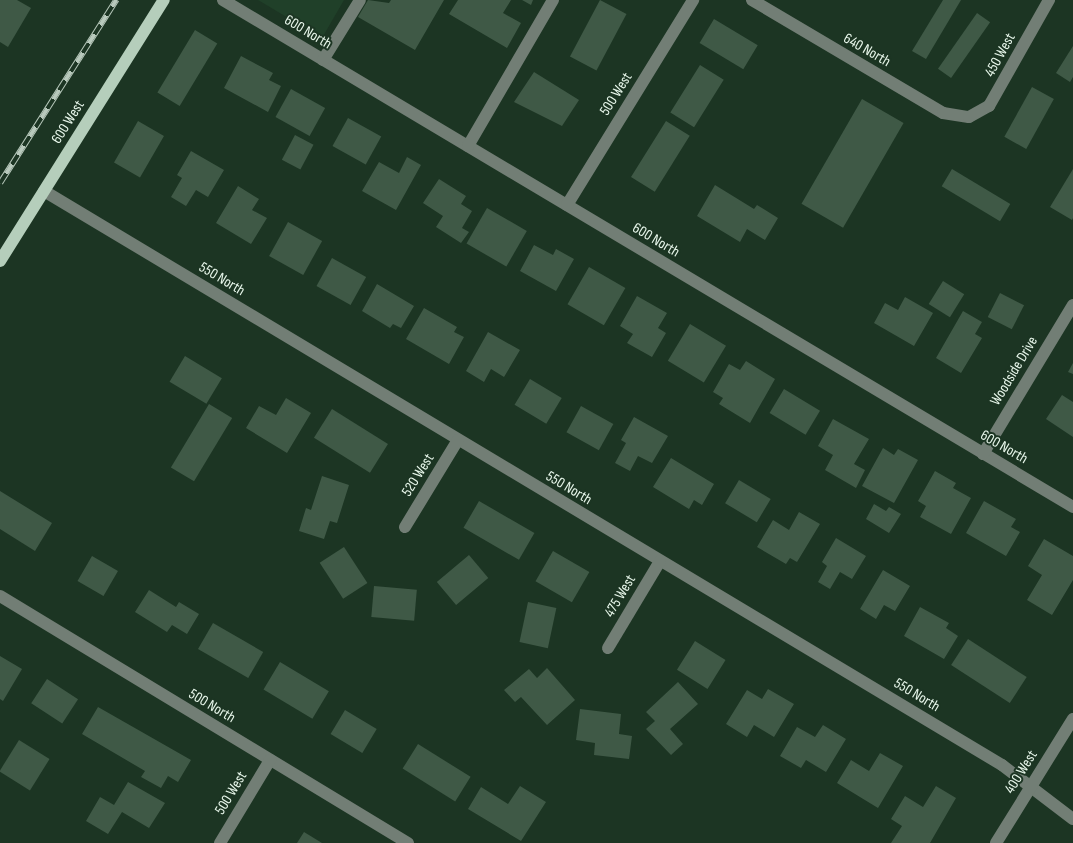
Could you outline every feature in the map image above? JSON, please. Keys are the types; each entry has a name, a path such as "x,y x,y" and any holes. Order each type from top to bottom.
{"main road":[{"name":"600 West","path":"0,261 164,0"}],"street":[{"name":"600 North","path":"223,0 1073,506"},
{"path":"323,60 360,0"},
{"path":"468,146 553,0"},
{"name":"500 West","path":"567,205 693,0"},
{"name":"640 North","path":"752,0 943,113 970,117"},
{"name":"450 West","path":"970,117 989,106 1050,0"},
{"name":"550 North","path":"44,191 1002,764 1030,788 1073,818"},
{"name":"Woodside Drive","path":"983,454 1073,305"},
{"name":"520 West","path":"405,527 458,440"},
{"name":"475 West","path":"608,648 660,561"},
{"name":"500 North","path":"0,596 408,843"},
{"name":"400 West","path":"996,843 1073,719"},
{"name":"500 West","path":"220,843 270,760"}],"shaded area":[{"path":"258,0 344,0 322,38"}],"building":[{"path":"0,0 17,0 31,8 8,47 0,42"},
{"path":"368,0 389,3 391,0 444,0 415,50 358,17"},
{"path":"458,0 511,0 503,13 521,23 507,48 449,14"},
{"path":"522,0 533,0 531,5"},
{"path":"600,0 626,14 596,71 570,57"},
{"path":"943,0 961,0 926,59 912,51"},
{"path":"977,13 990,22 951,78 938,69"},
{"path":"714,19 758,45 743,69 700,43"},
{"path":"195,30 217,43 180,106 157,93"},
{"path":"1073,46 1073,77 1070,82 1056,73"},
{"path":"241,56 273,73 269,80 281,86 268,112 224,88"},
{"path":"700,65 724,80 694,127 670,112"},
{"path":"534,72 579,100 562,126 514,102"},
{"path":"1032,87 1054,99 1026,149 1004,137"},
{"path":"291,89 325,108 310,136 275,117"},
{"path":"862,99 904,123 843,228 802,204"},
{"path":"348,118 381,136 366,164 332,146"},
{"path":"138,121 164,136 140,178 114,163"},
{"path":"666,121 690,136 655,192 631,177"},
{"path":"295,135 314,145 300,170 282,160"},
{"path":"191,151 224,170 208,197 196,190 186,206 171,197 182,178 177,175"},
{"path":"407,157 421,165 396,210 362,191 379,162 399,173"},
{"path":"952,169 1010,204 1000,221 942,186"},
{"path":"1073,169 1073,218 1072,220 1050,207"},
{"path":"439,179 466,196 461,204 472,211 462,228 469,232 461,243 436,227 443,216 423,203"},
{"path":"715,185 754,209 757,205 778,218 765,240 747,229 740,242 697,216"},
{"path":"238,186 259,199 252,210 267,218 251,244 216,223"},
{"path":"487,208 527,231 506,267 466,244"},
{"path":"288,222 322,241 303,275 269,256"},
{"path":"534,245 553,255 556,249 574,259 556,291 520,271"},
{"path":"332,258 366,277 351,305 316,286"},
{"path":"589,267 625,288 604,325 568,304"},
{"path":"943,281 964,294 950,317 929,304"},
{"path":"377,284 414,306 401,328 393,324 390,328 362,311"},
{"path":"1000,293 1024,305 1012,329 988,317"},
{"path":"637,296 667,313 658,328 666,333 652,357 627,343 633,334 620,326"},
{"path":"905,297 933,313 914,346 874,323 885,303 898,310"},
{"path":"424,308 457,327 454,332 464,337 449,364 406,339"},
{"path":"963,311 982,322 975,334 982,338 961,373 936,358"},
{"path":"690,324 726,346 704,382 668,361"},
{"path":"488,332 520,350 504,377 491,369 484,382 466,371"},
{"path":"185,356 222,378 206,404 170,382"},
{"path":"746,361 775,379 750,423 719,404 723,398 713,392 729,364 740,370"},
{"path":"1073,363 1073,374 1068,372"},
{"path":"530,379 562,398 546,424 515,405"},
{"path":"784,389 820,411 806,435 770,413"},
{"path":"1062,395 1073,402 1073,437 1046,419"},
{"path":"286,398 311,413 287,453 246,428 259,406 276,415"},
{"path":"209,404 232,418 194,481 171,467"},
{"path":"581,406 613,424 599,450 566,432"},
{"path":"332,409 388,444 370,473 314,438"},
{"path":"634,417 668,436 652,463 638,456 630,471 615,463 626,443 621,440"},
{"path":"833,419 869,439 854,464 865,470 856,488 825,470 833,455 818,446"},
{"path":"883,448 894,455 898,449 918,460 894,503 862,486"},
{"path":"671,458 714,484 702,505 694,500 689,509 653,487"},
{"path":"935,471 956,483 953,488 971,498 951,534 920,517 926,506 918,501"},
{"path":"322,476 349,485 337,523 330,521 324,539 299,531 306,508 311,510"},
{"path":"739,480 771,499 757,522 725,503"},
{"path":"0,491 52,523 35,551 0,529"},
{"path":"479,501 534,533 519,560 464,528"},
{"path":"984,501 1016,519 1011,527 1020,532 1006,556 966,533"},
{"path":"874,504 886,511 889,507 901,514 889,533 866,519"},
{"path":"799,512 820,524 797,562 790,558 786,564 757,547 773,520 789,530"},
{"path":"836,538 866,556 852,579 840,572 830,589 818,582 827,566 822,562"},
{"path":"1044,539 1073,556 1073,580 1052,615 1027,600 1042,575 1028,566"},
{"path":"344,547 367,583 343,599 320,563"},
{"path":"553,551 589,572 572,602 536,581"},
{"path":"469,555 488,578 456,605 437,582"},
{"path":"92,556 118,571 103,596 78,581"},
{"path":"883,570 910,586 895,611 884,605 876,619 860,609"},
{"path":"374,586 417,590 414,621 371,617"},
{"path":"149,590 176,607 179,602 199,614 187,634 172,625 167,632 135,612"},
{"path":"528,602 556,608 548,648 519,642"},
{"path":"920,607 949,623 946,628 958,636 944,659 904,636"},
{"path":"213,623 263,652 248,678 198,649"},
{"path":"968,639 1027,677 1010,703 951,665"},
{"path":"695,641 726,660 708,689 677,670"},
{"path":"0,656 22,669 3,701 0,699"},
{"path":"280,662 329,691 312,719 264,689"},
{"path":"547,668 575,700 547,725 521,697 515,702 504,690 529,669 537,678"},
{"path":"47,679 78,699 62,723 31,703"},
{"path":"678,682 698,704 670,729 683,744 671,755 646,729 655,721 646,712"},
{"path":"768,689 794,704 774,737 754,725 747,737 726,724 747,690 762,699"},
{"path":"98,707 191,760 178,782 168,776 161,788 141,777 145,771 82,734"},
{"path":"580,709 621,714 619,734 632,736 629,759 594,755 595,743 576,740"},
{"path":"345,710 377,729 362,753 331,734"},
{"path":"823,725 846,739 826,772 806,760 801,768 780,756 797,727 815,737"},
{"path":"19,740 50,759 30,790 0,772"},
{"path":"418,744 471,777 455,801 403,769"},
{"path":"880,753 903,766 878,808 837,783 851,760 869,771"},
{"path":"128,782 165,803 149,828 122,812 108,834 86,821 100,797 114,805"},
{"path":"520,786 546,802 521,841 468,809 481,787 508,804"},
{"path":"936,786 956,798 930,843 891,843 902,826 891,819 905,796 923,807"},
{"path":"304,832 322,843 297,843"}],"railway":[{"path":"0,183 116,0"}]}
